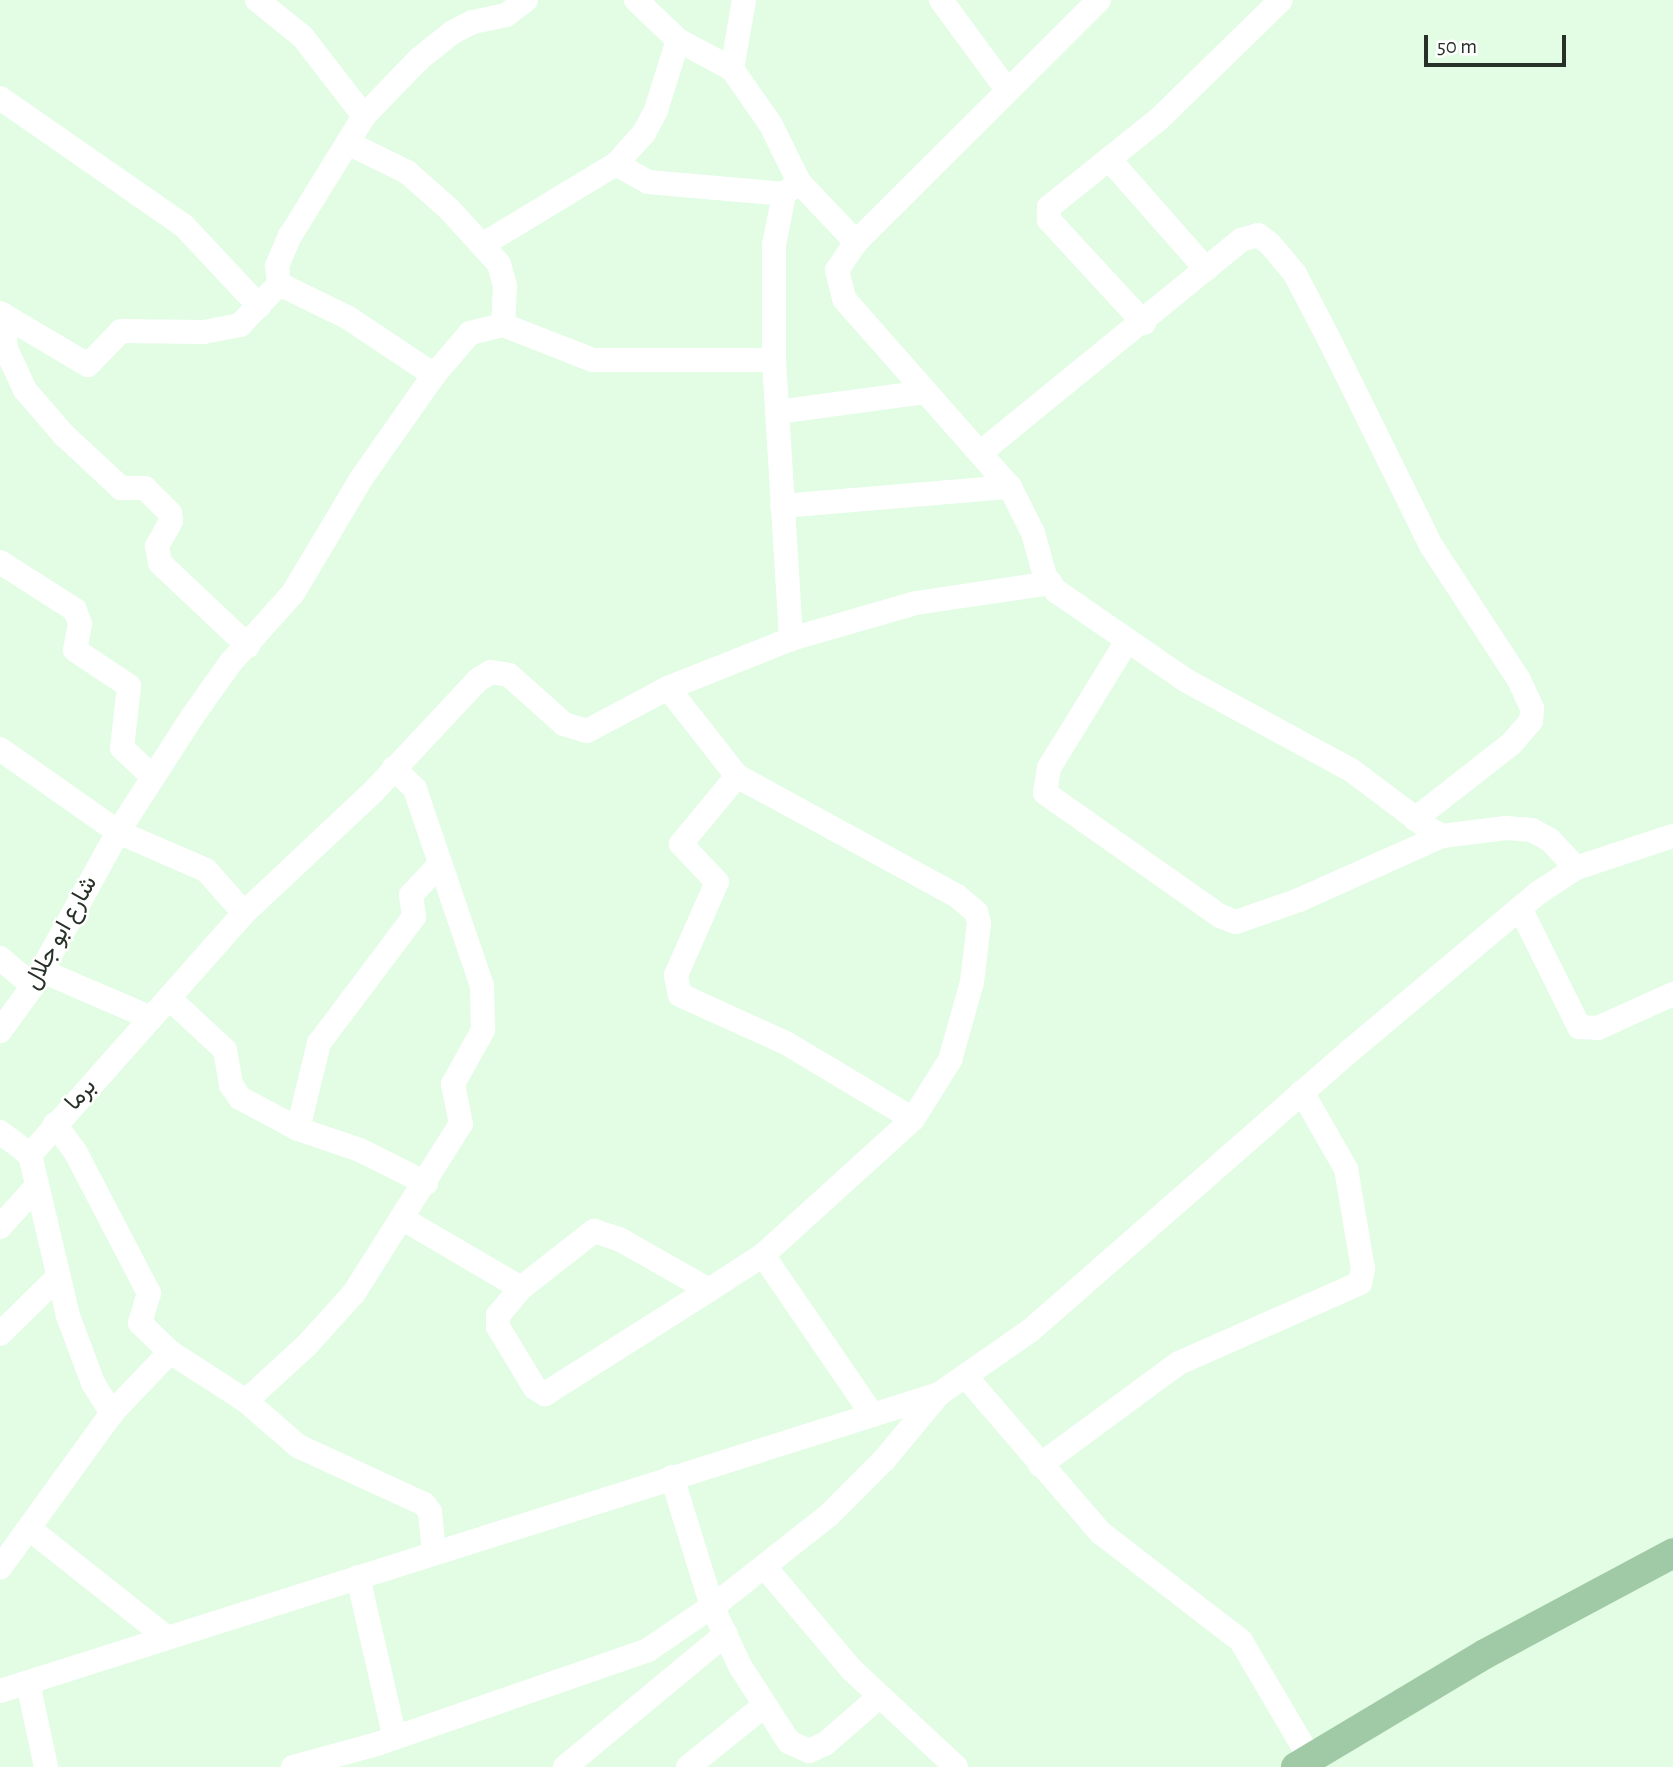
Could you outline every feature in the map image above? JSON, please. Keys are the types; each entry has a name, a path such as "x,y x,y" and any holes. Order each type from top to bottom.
{"main road":[{"path":"1303,1763 1485,1654 1673,1553"}],"street":[{"path":"257,0 302,36 364,116"},
{"path":"2,314 88,365 121,331 223,331 240,325 279,284 277,265 289,236 364,116 431,50 465,25 478,10 506,15 526,0"},
{"path":"636,0 678,40 732,69 771,125 792,188 856,242"},
{"path":"732,69 744,0"},
{"path":"941,0 1007,90"},
{"path":"1099,0 856,242 837,271 838,285 854,313 1010,487 1024,511 1051,583 1127,641 1187,681 1351,770 1442,836"},
{"path":"1144,323 1047,214 1052,203 1159,119 1281,0"},
{"path":"482,245 616,164 644,133 656,110 678,40"},
{"path":"0,98 184,226 259,306"},
{"path":"348,143 407,172 482,245 503,277 503,325 593,360 774,360"},
{"path":"1109,159 1206,269"},
{"path":"616,164 648,183 792,188"},
{"path":"791,639 774,360 774,245 792,188"},
{"path":"980,453 1249,236 1258,235 1270,244 1286,264 1329,340 1432,547 1528,695 1531,721 1511,744 1415,819"},
{"path":"279,284 347,317 434,375"},
{"path":"2,314 6,349 25,390 64,435 121,488 145,488 170,513 171,521 157,546 160,563 248,646"},
{"name":"شارع ابو جلال","path":"0,1031 38,978 118,832 215,682 293,593 354,489 434,375 470,332 503,325"},
{"path":"777,412 925,392"},
{"path":"782,506 1010,487"},
{"path":"0,562 75,610 80,624 75,650 129,686 122,748 153,777"},
{"path":"709,1290 619,1239 594,1231 521,1288 498,1315 498,1327 543,1394 709,1290 763,1255 913,1119 950,1060 972,982 976,912 957,896 737,776 668,688 791,639 916,603 1051,583"},
{"path":"1127,641 1049,768 1045,793 1220,916 1236,922 1288,904 1410,854 1442,836 1505,828 1532,830 1550,840 1576,868"},
{"name":"برما","path":"30,1155 244,913 394,768 478,680 496,671 509,674 578,731 593,729 668,688"},
{"path":"0,749 118,832 206,870 244,913"},
{"path":"246,1402 307,1345 354,1293 461,1124 453,1084 480,1037 485,1015 469,943 415,789 394,768"},
{"path":"737,776 681,844 717,882 677,975 680,995 786,1043 913,1119"},
{"path":"0,1690 939,1394 967,1378 1031,1330 1302,1093 1520,908 1576,868 1673,836"},
{"path":"298,1129 319,1043 414,917 411,895 440,864"},
{"path":"1520,908 1579,1027 1598,1028 1673,994"},
{"path":"0,958 38,978 152,1018"},
{"path":"169,998 225,1050 236,1095 298,1129 360,1150 426,1183"},
{"path":"1041,1465 1179,1363 1360,1283 1363,1269 1346,1169 1302,1093"},
{"path":"55,1124 76,1153 149,1293 140,1323 170,1352 246,1402 298,1446 424,1504 430,1512 435,1553"},
{"path":"0,1132 30,1155 58,1277 93,1383 112,1413"},
{"path":"0,1227 36,1187"},
{"path":"403,1219 521,1288"},
{"path":"763,1255 872,1414"},
{"path":"0,1334 58,1277"},
{"path":"0,1568 32,1530 112,1413 170,1352"},
{"path":"967,1378 1101,1533 1241,1641 1303,1763"},
{"path":"293,1767 395,1738 648,1650 712,1606 829,1515 884,1460 939,1394"},
{"path":"672,1478 712,1606 765,1705 789,1742 809,1751 825,1744 880,1696"},
{"path":"32,1530 166,1637"},
{"path":"764,1566 880,1696 956,1767"},
{"path":"358,1577 395,1738"},
{"path":"565,1767 726,1634"},
{"path":"28,1683 46,1767"},
{"path":"688,1767 765,1705"}]}
